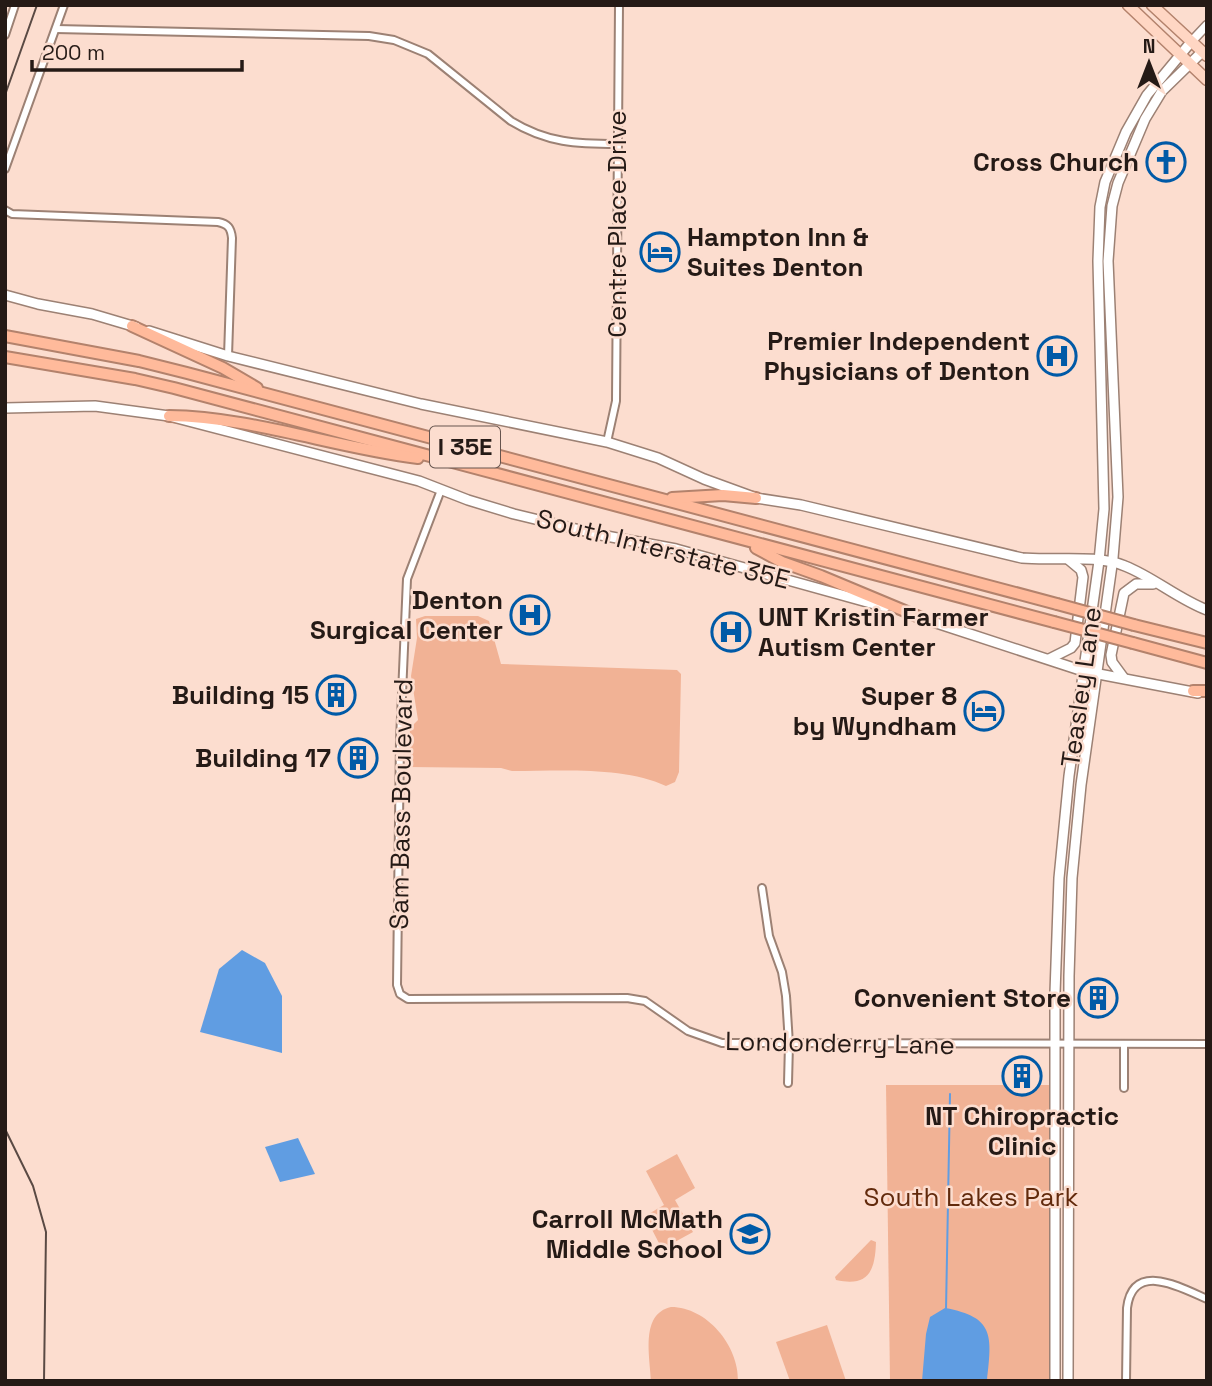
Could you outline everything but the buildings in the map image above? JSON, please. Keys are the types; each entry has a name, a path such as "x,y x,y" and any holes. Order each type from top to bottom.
{"highway":[{"path":"132,326 223,368 268,395"},
{"name":"I 35E","path":"5,336 139,361 1207,643"},
{"name":"I 35E","path":"5,357 135,379 1207,663"},
{"path":"164,415 211,420 403,456 459,463"},
{"path":"663,499 723,495 756,498"},
{"path":"738,539 782,562 924,619"},
{"path":"1193,691 1207,693"}],"main road":[{"path":"1128,5 1207,80"},
{"path":"1152,5 1191,43 1205,52"},
{"name":"Teasley Lane","path":"1055,1381 1055,1045 1059,878 1069,776 1104,509 1098,261 1100,207 1105,183 1126,132 1147,95 1191,43"},
{"name":"Teasley Lane","path":"1068,1381 1068,1044 1072,878 1118,498 1108,261 1112,206 1118,183 1145,119 1161,91 1189,62 1205,52"},
{"path":"5,295 92,314 228,356 421,404 607,442 657,458 756,498 858,518 1017,557 1083,559 1126,566 1158,586 1207,610"},
{"name":"South Interstate 35E","path":"5,408 94,406 164,415 395,475 514,514 695,554 924,619 1083,671 1193,691"},
{"path":"1104,451 1116,450"},
{"path":"1049,659 1071,648 1075,643 1083,577 1081,570 1069,560"},
{"path":"1123,677 1112,662 1111,655 1124,593 1136,584 1158,586"},
{"path":"1059,878 1072,878"}],"street":[{"path":"5,35 15,5"},
{"path":"5,169 64,5"},
{"name":"Centre Place Drive","path":"607,442 616,401 619,5"},
{"name":"Teasley Lane","path":"1191,43 1207,25"},
{"path":"56,29 369,36 394,40 428,54 526,130 561,142 618,144"},
{"path":"5,210 12,214 218,222 227,225 232,231 228,356"},
{"name":"Sam Bass Boulevard","path":"403,995 397,985 398,853 407,579 441,491"},
{"path":"762,888 769,936 784,984 789,1044 788,1083"},
{"name":"Londonderry Lane","path":"403,995 408,999 627,998 645,1001 688,1031 722,1043 1207,1044"},
{"path":"1124,1044 1124,1088"},
{"path":"1126,1381 1127,1308 1133,1292 1146,1283 1159,1280 1176,1284 1207,1299"}],"green space":[{"path":"425,616 478,616 489,621 501,664 677,670 681,674 679,772 675,782 666,786 611,772 408,767 410,728 418,720 411,676 417,638 416,619"},
{"name":"South Lakes Park","path":"886,1085 1055,1085 1055,1381 890,1381"},
{"path":"677,1154 695,1188 675,1200 693,1232 662,1249 645,1216 664,1205 646,1171"},
{"path":"871,1240 876,1242 874,1262 868,1275 856,1281 836,1280 835,1277"},
{"path":"671,1307 697,1314 718,1331 733,1355 738,1381 651,1381 651,1327 661,1311"},
{"path":"827,1325 846,1381 790,1381 776,1342"}],"water":[{"path":"242,950 265,963 282,996 282,1053 200,1032 219,969"},
{"path":"298,1138 315,1174 280,1182 265,1147"},
{"path":"945,1308 973,1317 982,1323 987,1331 990,1352 987,1381 922,1381 930,1317"}],"waterway":[{"path":"946,1310 950,1094"}],"railway":[{"path":"5,95 37,5"},
{"path":"5,1129 33,1186 46,1232 44,1381"}],"place":[{"name":"Cross Church","path":"1166,162"},
{"name":"Hampton Inn & Suites Denton","path":"660,252"},
{"name":"Premier Independent Physicians of Denton","path":"1057,356"},
{"name":"Denton Surgical Center","path":"530,615"},
{"name":"UNT Kristin Farmer Autism Center","path":"731,632"},
{"name":"Building 15","path":"336,695"},
{"name":"Super 8 by Wyndham","path":"984,711"},
{"name":"Building 17","path":"358,758"},
{"name":"Convenient Store","path":"1098,998"},
{"name":"NT Chiropractic Clinic","path":"1022,1076"},
{"name":"Carroll McMath Middle School","path":"750,1234"}]}
